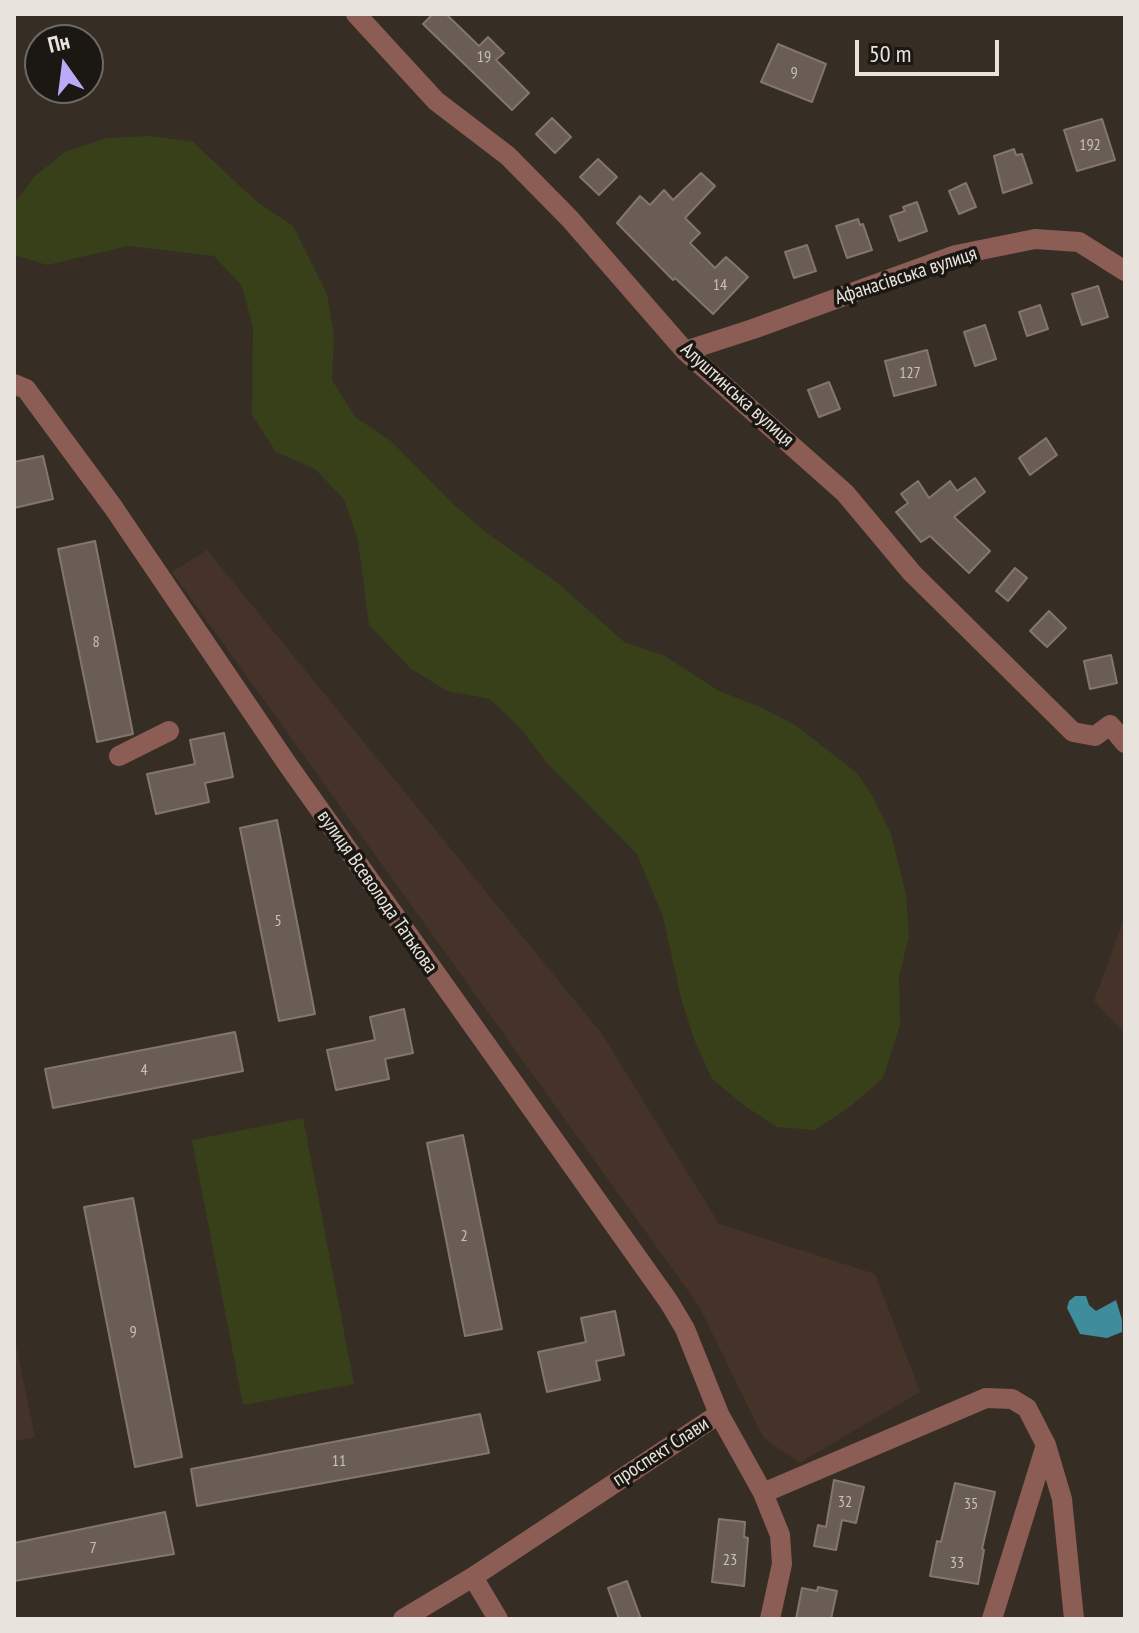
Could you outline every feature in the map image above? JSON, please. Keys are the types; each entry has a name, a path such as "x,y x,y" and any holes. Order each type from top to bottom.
{"street":[{"name":"Алуштинська вулиця","path":"356,14 436,101 508,156 559,208 685,351 845,493 912,573 1073,732 1095,736 1118,724 1125,743"},
{"name":"Афанасівська вулиця","path":"685,351 956,255 1035,239 1079,242 1125,271"},
{"name":"вулиця Всеволода Татькова","path":"14,384 26,389 113,507 288,765 669,1302 685,1329 719,1414"},
{"path":"119,756 169,731"},
{"path":"763,1493 986,1398 1012,1399 1027,1408 1046,1445 1062,1499 1074,1619"},
{"name":"проспект Слави","path":"403,1619 473,1577 719,1414 763,1493 780,1535 782,1564 770,1619"},
{"path":"992,1619 1046,1445"},
{"path":"473,1577 498,1619"}],"shaded area":[{"path":"207,550 602,1034 719,1224 875,1274 920,1392 799,1463 763,1437 699,1306 172,572"},
{"path":"1125,919 1125,1033 1094,1001"},
{"path":"14,1335 35,1437 14,1441"}],"green space":[{"path":"150,136 193,142 257,202 293,226 327,294 334,336 332,380 355,417 391,441 453,504 487,533 558,583 624,642 665,656 719,691 795,725 857,773 891,834 906,894 909,935 899,977 900,1025 883,1078 851,1106 815,1130 777,1127 712,1079 694,1039 681,998 663,917 637,854 547,763 521,729 490,699 447,691 410,668 369,625 358,540 344,499 315,469 276,452 252,415 253,327 242,286 214,256 128,246 47,265 14,255 14,204 35,176 65,152 107,138"},
{"path":"303,1118 354,1384 243,1405 192,1140"}],"water":[{"path":"1075,1296 1086,1296 1089,1305 1096,1311 1116,1300 1122,1332 1107,1338 1080,1334 1067,1308"}],"building":[{"path":"433,14 446,14 479,46 488,37 504,53 496,60 529,93 512,110 423,24"},
{"path":"778,44 826,64 812,102 761,82"},
{"path":"552,118 571,137 555,153 536,134"},
{"path":"1102,119 1115,160 1077,171 1064,130"},
{"path":"1014,149 1016,155 1022,154 1032,183 1003,193 994,156"},
{"path":"598,159 617,177 599,195 580,177"},
{"path":"701,173 715,186 685,218 700,233 690,243 715,268 726,257 748,277 713,314 675,278 673,280 617,223 640,196 650,205 664,190 673,200"},
{"path":"966,183 976,207 959,214 949,191"},
{"path":"917,202 927,231 899,241 890,216 905,211 903,207"},
{"path":"858,219 860,225 863,224 872,250 847,258 836,226"},
{"path":"807,245 816,271 794,278 785,252"},
{"path":"1098,286 1108,317 1082,325 1072,294"},
{"path":"1040,305 1048,329 1027,336 1019,312"},
{"path":"985,325 996,359 975,366 964,332"},
{"path":"927,350 936,385 894,396 885,361"},
{"path":"829,382 840,409 819,417 808,390"},
{"path":"1046,438 1057,455 1030,475 1019,458"},
{"path":"43,456 53,499 14,508 14,462"},
{"path":"975,478 985,492 954,517 990,551 969,573 930,536 921,542 896,512 908,503 901,494 918,481 929,498 950,481 957,491"},
{"path":"95,541 133,734 97,742 58,549"},
{"path":"1015,568 1027,578 1008,601 996,591"},
{"path":"1049,611 1066,628 1047,647 1030,631"},
{"path":"1111,655 1117,683 1090,689 1084,661"},
{"path":"224,733 233,777 205,783 209,802 156,814 147,774 195,764 190,740"},
{"path":"277,820 315,1014 279,1021 240,828"},
{"path":"404,1009 413,1053 385,1059 389,1079 336,1090 327,1050 375,1040 370,1017"},
{"path":"235,1032 243,1071 53,1108 45,1069"},
{"path":"463,1135 502,1329 465,1336 427,1143"},
{"path":"133,1198 182,1457 135,1467 84,1207"},
{"path":"615,1311 624,1355 596,1361 600,1380 547,1392 538,1352 586,1342 581,1318"},
{"path":"480,1414 489,1453 197,1506 191,1469"},
{"path":"834,1480 864,1487 856,1523 842,1520 836,1550 814,1546 818,1525 826,1527"},
{"path":"955,1483 995,1492 982,1549 978,1584 930,1576"},
{"path":"165,1512 174,1554 14,1581 14,1543"},
{"path":"719,1519 745,1522 744,1537 748,1538 744,1586 712,1582"},
{"path":"627,1581 641,1619 619,1619 608,1588"},
{"path":"818,1587 837,1591 831,1619 796,1619 802,1588 817,1591"}]}
